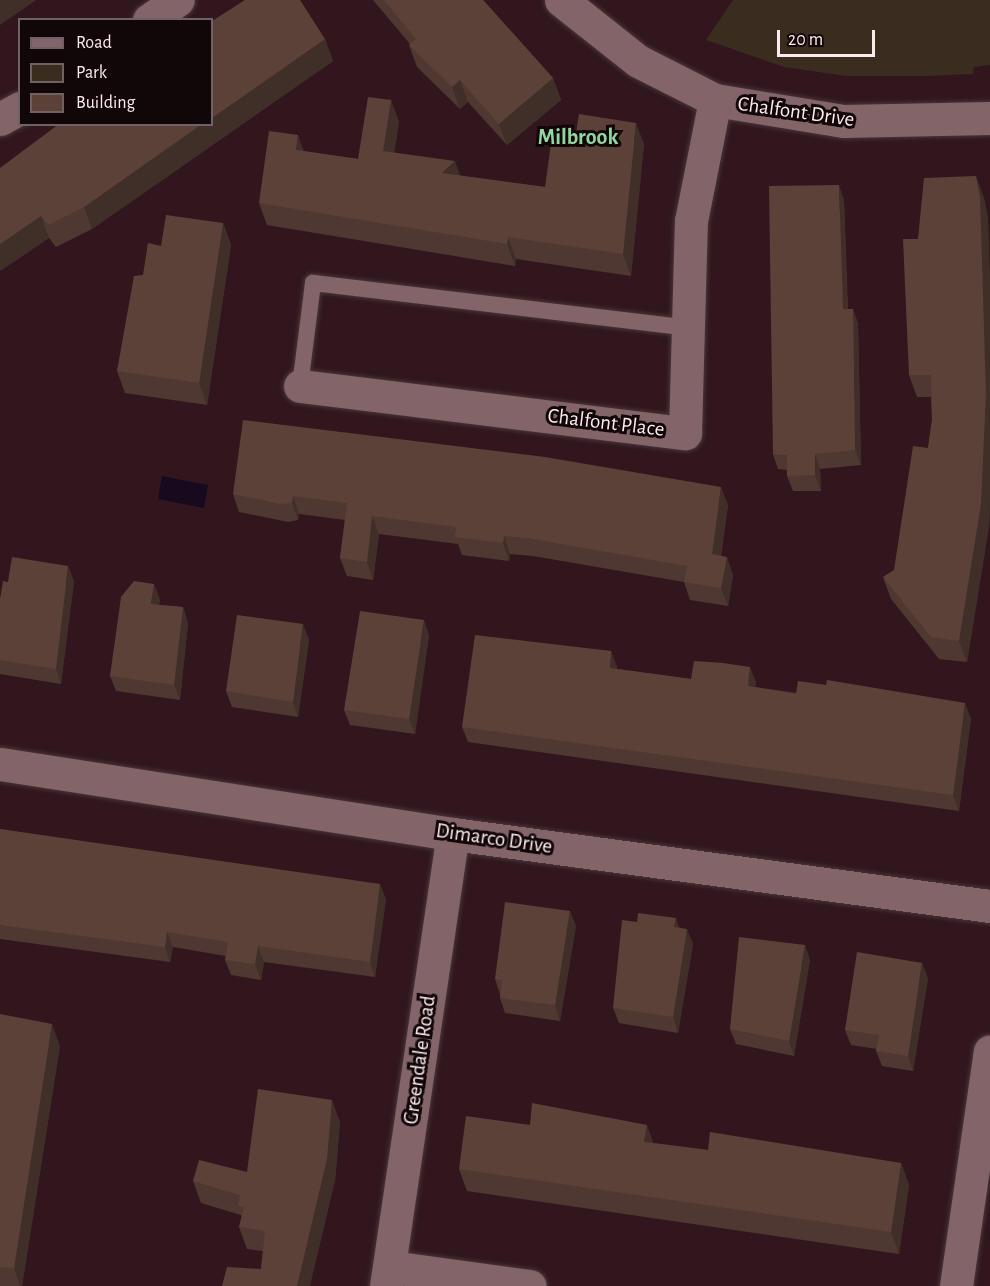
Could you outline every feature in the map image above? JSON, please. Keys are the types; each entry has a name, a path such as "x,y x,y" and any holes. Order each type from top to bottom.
{"street":[{"path":"152,18 178,0"},
{"name":"Chalfont Drive","path":"561,0 638,61 715,100 843,121 990,118"},
{"name":"Chalfont Place","path":"300,386 685,433 691,221 715,100"},
{"path":"0,119 18,109"},
{"name":"Dimarco Drive","path":"0,764 453,834 990,906"},
{"name":"Greendale Road","path":"388,1276 453,834"},
{"path":"956,1286 990,1051"},
{"path":"388,1276 530,1286"}],"lane":[{"path":"300,386 313,282 688,328"}],"green space":[{"path":"733,0 990,0 990,65 974,67 973,74 929,76 846,76 784,67 706,40"}],"shaded area":[{"path":"162,476 208,485 204,508 158,499"}],"building":[{"path":"245,0 300,0 325,39 213,117 213,20"},
{"path":"384,0 483,0 553,78 499,124 460,80 452,87 409,45 416,39"},
{"path":"368,97 391,100 383,151 455,161 442,173 545,187 551,143 574,146 579,114 636,123 623,254 508,237 507,244 259,203 269,131 298,135 296,150 358,159"},
{"path":"56,126 199,126 84,207 48,225 41,216 0,244 0,168"},
{"path":"976,176 980,197 986,394 981,504 959,641 931,637 883,577 894,570 913,446 928,448 932,420 931,375 909,375 903,239 918,239 924,178"},
{"path":"839,185 843,309 853,309 855,450 815,454 815,475 787,476 787,455 773,454 769,186"},
{"path":"166,215 223,223 199,383 117,371 134,276 143,275 148,243 161,246"},
{"path":"243,420 545,457 721,487 712,554 727,557 721,588 684,582 687,566 527,538 504,536 503,543 455,537 456,527 372,516 367,562 340,558 347,503 293,496 292,503 281,504 233,494"},
{"path":"12,557 68,566 56,669 0,660 0,599 3,581 8,582"},
{"path":"134,581 154,584 151,604 183,607 174,685 110,676 121,597"},
{"path":"360,611 424,620 409,719 344,710"},
{"path":"237,615 303,624 293,702 226,691"},
{"path":"475,635 611,651 610,668 691,679 694,661 750,667 748,686 796,694 798,681 826,685 827,680 965,703 953,795 462,727"},
{"path":"0,829 380,884 370,962 258,946 255,964 225,960 228,942 167,932 165,947 0,925"},
{"path":"505,902 570,911 555,1005 500,998 502,980 495,979"},
{"path":"638,913 676,918 674,927 687,929 673,1017 613,1008 622,920 637,922"},
{"path":"739,937 805,945 789,1041 730,1029"},
{"path":"857,952 922,963 908,1056 876,1051 879,1035 845,1030"},
{"path":"0,1014 52,1024 14,1268 0,1267"},
{"path":"258,1089 332,1100 327,1159 297,1286 222,1286 227,1267 261,1269 265,1231 239,1227 244,1207 238,1206 240,1195 193,1181 199,1160 247,1172"},
{"path":"532,1103 647,1125 644,1142 708,1150 710,1132 901,1163 891,1232 459,1169 466,1116 530,1125"}],"district":[{"name":"Milbrook","path":"578,138"}]}
